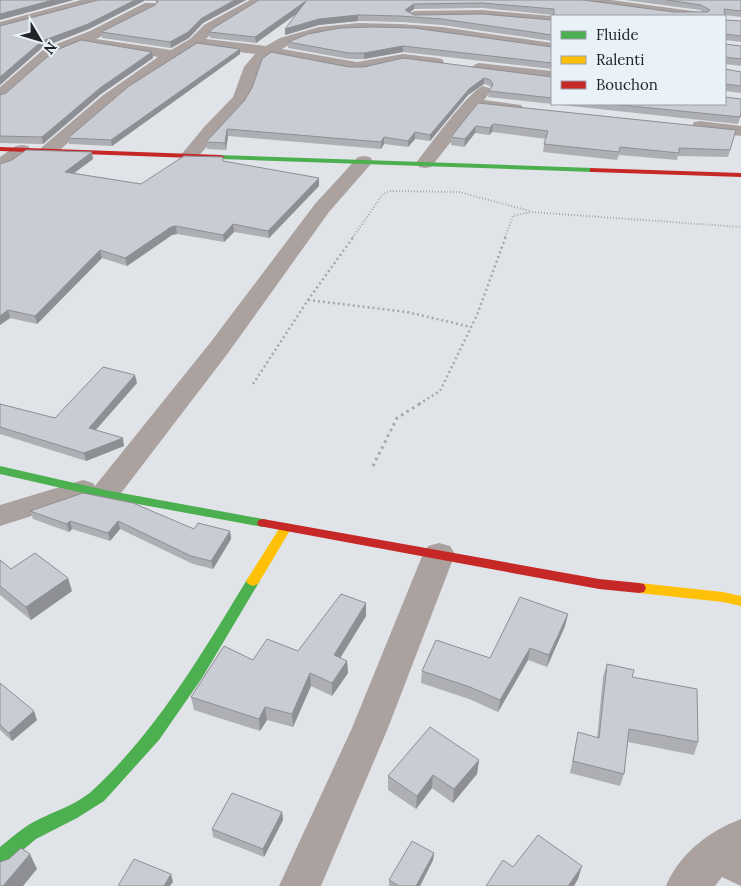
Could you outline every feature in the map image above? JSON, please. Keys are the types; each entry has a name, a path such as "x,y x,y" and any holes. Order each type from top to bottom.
{"street":[{"path":"62,0 81,5"},
{"path":"0,26 96,0"},
{"path":"48,151 130,83 195,42 209,28 258,0"},
{"path":"583,0 693,15"},
{"path":"0,95 49,52 82,40 150,6"},
{"path":"0,13 24,20"},
{"path":"404,29 404,19 411,15 482,14 551,20"},
{"path":"189,156 212,127 238,102 245,89 248,74 258,58 291,40 329,30 366,26 474,36 551,47"},
{"path":"82,40 173,55"},
{"path":"195,42 268,51 357,67 403,58 551,76"},
{"path":"425,164 472,103 502,70"},
{"path":"472,103 530,109"},
{"path":"682,124 741,131"},
{"path":"0,149 741,175"},
{"path":"0,166 22,150"},
{"path":"0,516 94,492 224,341 322,208 364,161"},
{"path":"0,470 94,492 599,584 723,597 741,601"},
{"path":"0,858 30,832 71,813 98,796 154,735 197,674 286,527"},
{"path":"300,886 370,728 439,554"},
{"path":"687,886 734,851"}],"path":[{"path":"253,384 308,300 382,194 390,191 459,192 531,212 741,226"},
{"path":"373,466 397,418 440,391 471,327 513,216 531,212"},
{"path":"308,300 407,312 471,327"}],"building":[{"path":"0,0 53,0 0,14"},
{"path":"98,0 135,0 88,24 42,41 0,77 0,26"},
{"path":"157,0 235,0 202,18 188,32 170,42 101,32 155,5 158,2"},
{"path":"259,0 583,0 674,12 708,12 710,10 701,5 667,0 741,0 741,11 724,9 725,15 554,15 554,9 482,3 414,4 405,10 414,15 482,14 551,20 551,35 442,19 358,15 319,19 285,29 306,1 255,37 209,32"},
{"path":"726,20 741,21 741,36 726,34"},
{"path":"340,28 414,28 551,47 551,63 403,46 364,53 349,53 288,42 308,34"},
{"path":"81,40 152,52 100,88 42,137 0,136 0,95 6,93 54,51"},
{"path":"197,43 240,49 111,140 68,138 129,86"},
{"path":"726,44 741,46 741,59 726,57"},
{"path":"271,52 349,67 364,67 403,58 551,77 551,98 489,91 493,84 490,80 484,78 469,89 430,135 415,132 408,141 384,137 381,142 227,129 225,143 206,142 244,101 252,88 262,59"},
{"path":"726,69 741,72 741,86 726,84"},
{"path":"726,97 741,99 740,117 621,105 726,105"},
{"path":"478,103 736,130 730,150 679,148 679,153 620,147 619,152 544,144 548,131 493,124 490,128 476,126 465,139 451,137"},
{"path":"26,150 92,152 65,172 141,184 184,156 223,157 223,161 319,178 268,231 233,224 223,235 176,226 171,227 125,258 100,250 35,316 8,310 0,316 0,164 12,160"},
{"path":"103,367 135,375 89,428 123,438 84,453 0,427 0,404 55,418"},
{"path":"83,493 133,503 194,529 198,523 230,531 211,561 191,556 118,521 108,533 70,521 67,524 30,511"},
{"path":"35,553 68,578 26,607 0,586 0,560 11,569"},
{"path":"341,594 366,603 334,655 347,661 332,683 310,673 292,714 265,707 259,719 191,697 224,646 253,660 267,639 298,651"},
{"path":"520,597 568,614 549,655 530,648 500,700 470,687 422,671 436,640 490,658"},
{"path":"607,664 634,670 632,677 697,689 698,742 629,729 624,774 573,761 578,732 599,738"},
{"path":"0,683 34,711 9,733 0,725"},
{"path":"430,727 479,760 454,789 433,775 417,796 388,776"},
{"path":"232,793 282,812 263,849 212,829"},
{"path":"538,835 582,866 568,886 486,886 503,860 513,867"},
{"path":"412,841 434,853 416,886 399,886 389,880"},
{"path":"21,848 30,854 3,886 0,886 0,862 9,859"},
{"path":"134,859 171,874 164,886 118,886"}],"traffic: fast":[{"path":"221,157 593,170"},
{"path":"0,470 105,494 263,523"},
{"path":"0,858 30,833 71,813 98,796 154,735 197,674 253,581"}],"traffic: slow":[{"path":"253,581 286,527"},
{"path":"639,588 723,597 741,601"}],"traffic: jam":[{"path":"0,149 221,157"},
{"path":"593,170 741,175"},
{"path":"263,523 599,584 639,588"}]}
